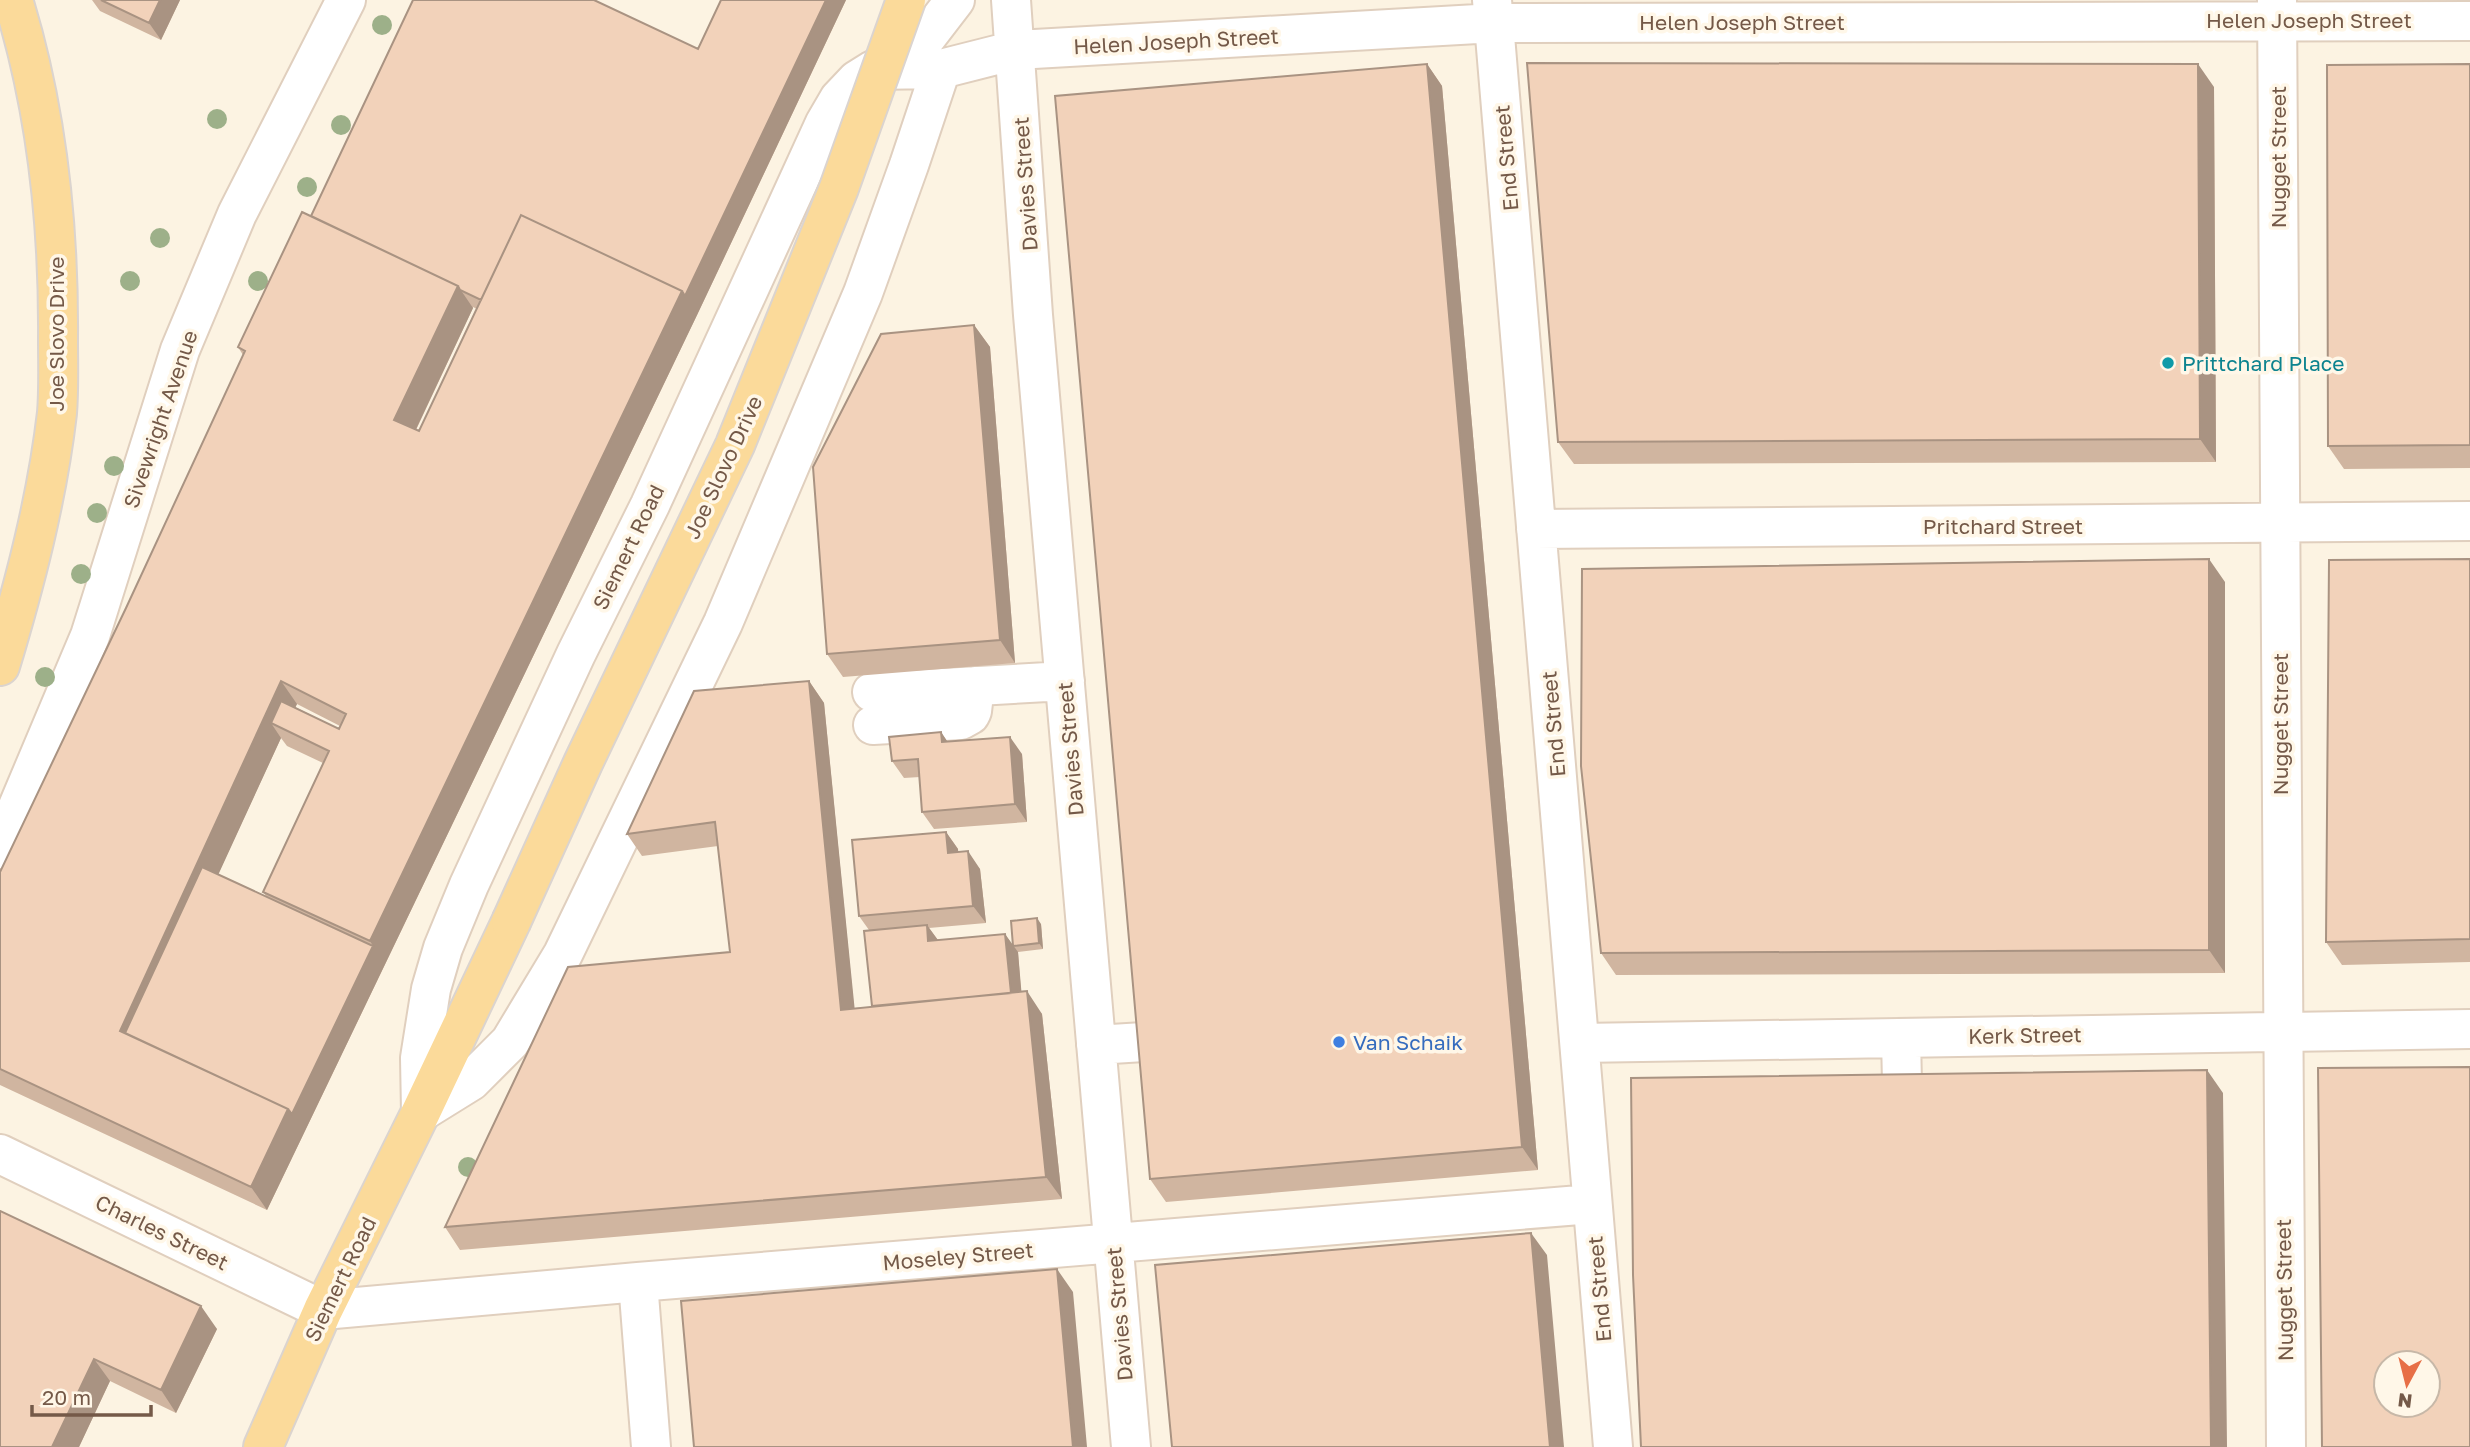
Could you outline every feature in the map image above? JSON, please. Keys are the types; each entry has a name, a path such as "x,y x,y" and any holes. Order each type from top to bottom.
{"main road":[{"name":"Joe Slovo Drive","path":"0,666 19,604 41,512 57,412 56,219 42,118 13,0"},
{"name":"Joe Slovo Drive","path":"511,922 583,763 735,445 839,188 906,0"},
{"name":"Siemert Road","path":"263,1447 323,1310 511,922"}],"street":[{"name":"Sivewright Avenue","path":"0,849 90,636 180,349 237,214 346,0"},
{"path":"890,0 895,69"},
{"path":"895,69 955,0"},
{"path":"1011,0 1016,50"},
{"name":"Helen Joseph Street","path":"1016,50 1493,11 2278,10 2470,20"},
{"name":"Nugget Street","path":"2278,10 2286,1447"},
{"name":"End Street","path":"1493,11 1613,1447"},
{"name":"Siemert Road","path":"421,1112 420,1058 431,989 443,948 469,885 576,654 650,505 825,124 839,99 857,79 873,70 941,69 1016,50"},
{"name":"Davies Street","path":"1016,50 1033,315 1131,1447"},
{"path":"421,1112 471,1081 510,1042 563,954 723,623 863,293 941,69"},
{"name":"Pritchard Street","path":"1536,529 2470,521"},
{"path":"873,708 961,720 971,715 975,686 1065,681"},
{"name":"Kerk Street","path":"1580,1043 2470,1029"},
{"path":"1096,1045 1174,1041 1226,1034"},
{"path":"1901,1038 1903,1157"},
{"name":"Charles Street","path":"0,1154 323,1310"},
{"name":"Moseley Street","path":"323,1310 1592,1204"},
{"path":"638,1282 651,1447"}],"building":[{"path":"101,0 160,0 149,23"},
{"path":"413,0 594,0 698,49 721,0 826,0 685,296 682,291 521,215 481,300 460,290 458,286 311,216"},
{"path":"1527,63 2198,64 2200,439 1558,442"},
{"path":"1427,64 1522,1147 1150,1179 1055,96"},
{"path":"2470,64 2470,445 2328,446 2327,65"},
{"path":"302,212 458,286 394,420 419,431 521,215 682,291 370,941 263,892 329,751 271,723 281,701 339,729 346,714 281,681 120,1031 288,1109 251,1187 0,1069 0,872 245,351 238,347"},
{"path":"974,325 1000,640 827,654 813,467 881,334"},
{"path":"2209,559 2209,950 1601,953 1581,766 1582,569"},
{"path":"2470,559 2470,939 2326,942 2329,560"},
{"path":"809,681 841,1010 1027,991 1046,1177 445,1227 568,967 730,952 715,822 627,834 694,691"},
{"path":"941,732 942,742 1010,737 1015,804 922,812 918,759 892,761 889,737"},
{"path":"946,832 948,853 968,851 973,906 859,916 852,840"},
{"path":"202,867 373,946 292,1114 288,1109 125,1033"},
{"path":"1037,918 1039,943 1013,946 1011,921"},
{"path":"927,925 928,941 1005,934 1011,993 872,1006 864,931"},
{"path":"2470,1067 2470,1447 2322,1447 2318,1068"},
{"path":"2207,1070 2211,1447 1641,1447 1633,1275 1631,1078"},
{"path":"0,1211 201,1306 161,1390 94,1359 52,1447 0,1447"},
{"path":"1531,1233 1550,1447 1172,1447 1155,1265"},
{"path":"1057,1269 1073,1447 694,1447 681,1301"}],"place":[{"name":"Prittchard Place","path":"2168,363"},
{"name":"Van Schaik","path":"1339,1042"}]}
